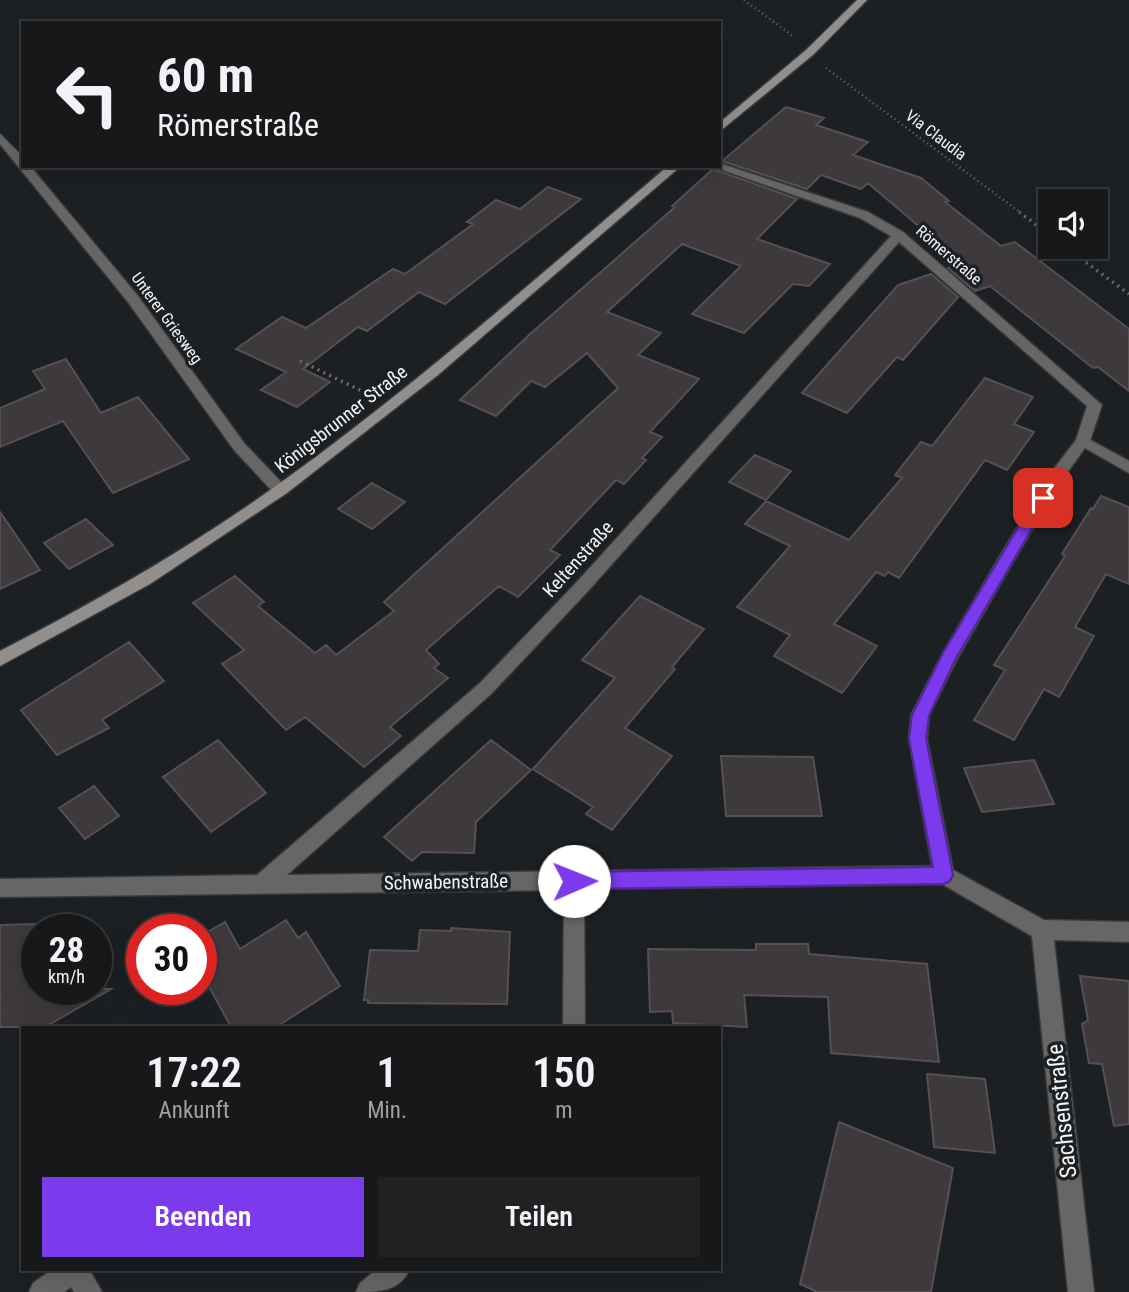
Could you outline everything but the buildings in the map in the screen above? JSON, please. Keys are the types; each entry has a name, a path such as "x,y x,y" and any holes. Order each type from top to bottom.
{"street":[{"path":"721,127 810,52 862,0"},
{"name":"Unterer Griesweg","path":"0,136 21,161"},
{"name":"Römerstraße","path":"721,167 864,215 899,235 1095,405 1083,441 1055,478 1006,558 920,715 918,739 944,875"},
{"name":"Unterer Griesweg","path":"26,168 134,300 210,407 265,476 281,490"},
{"name":"Königsbrunner Straße","path":"0,659 109,600 281,490 393,405 673,168"},
{"name":"Keltenstraße","path":"262,884 485,689 582,587 878,255 899,235"},
{"path":"1083,441 1129,468"},
{"path":"944,875 1042,930 1129,932"},
{"name":"Schwabenstraße","path":"0,888 944,875"},
{"path":"574,881 574,1026"},
{"name":"Sachsenstraße","path":"1042,930 1081,1292"},
{"path":"43,1292 72,1271"},
{"path":"76,1271 89,1292"},
{"path":"369,1292 395,1271"}],"path":[{"path":"744,0 800,41"},
{"name":"Via Claudia","path":"810,52 825,67 1038,226"},
{"path":"1081,259 1129,295"},
{"path":"300,361 393,405"}],"route":[{"path":"574,881 944,875 918,739 920,715 949,658 1043,498"}]}
